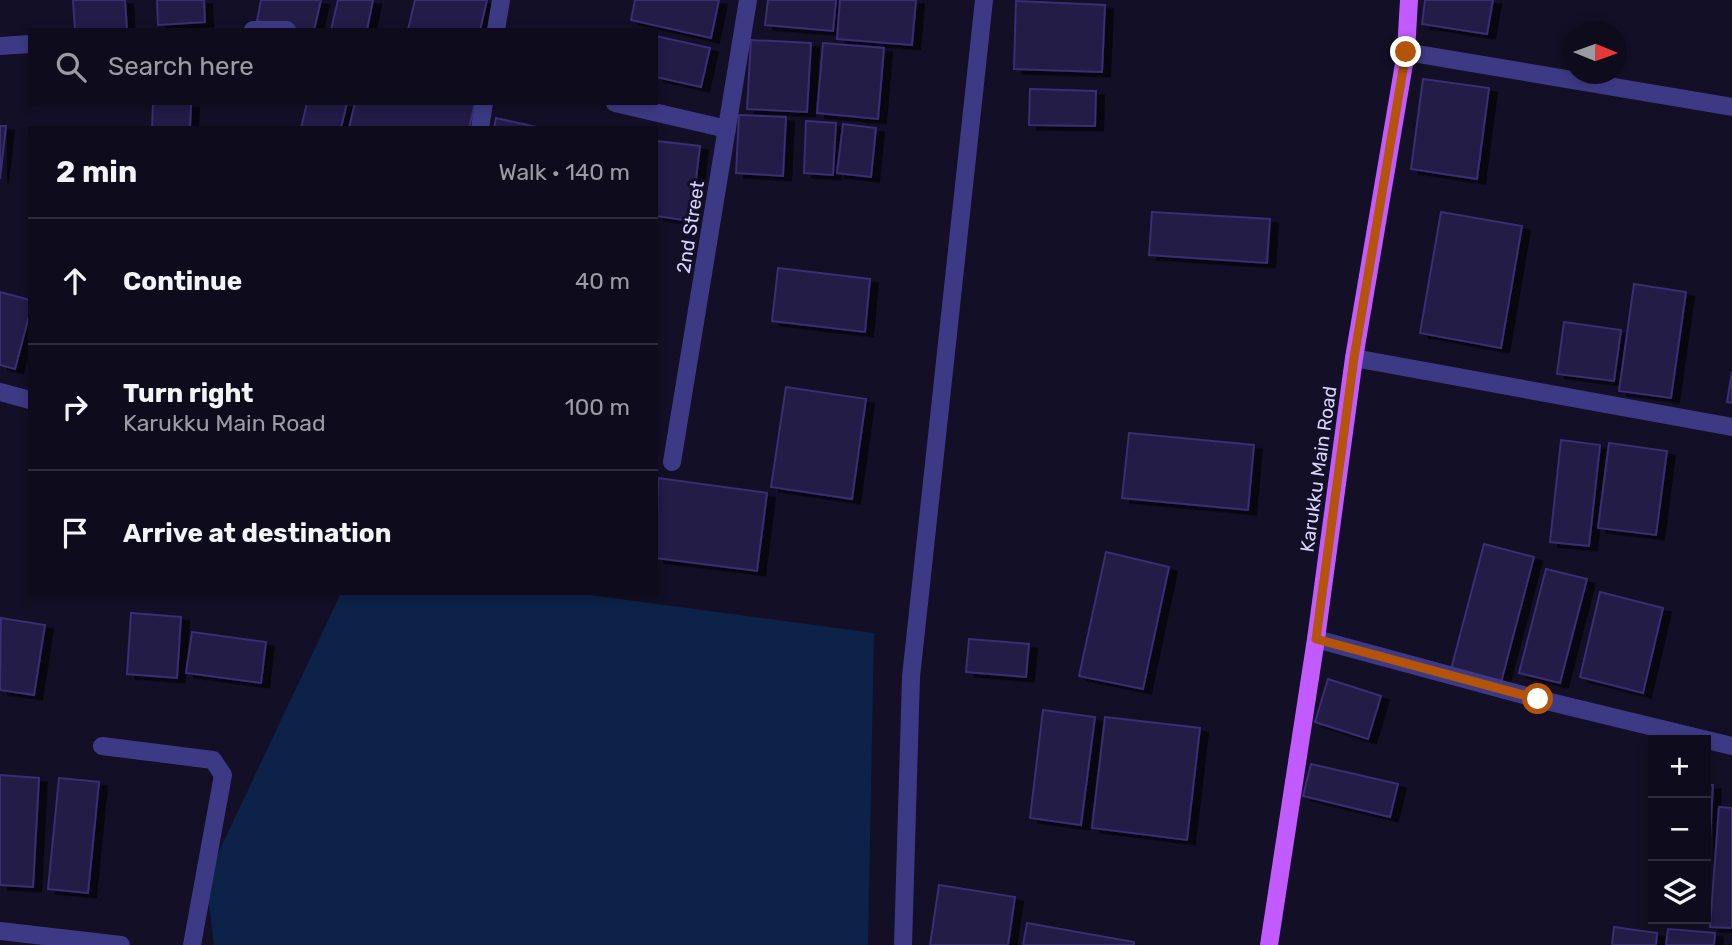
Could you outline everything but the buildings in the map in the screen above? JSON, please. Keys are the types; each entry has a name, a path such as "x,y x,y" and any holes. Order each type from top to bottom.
{"main road":[{"name":"Karukku Main Road","path":"1269,945 1316,639 1354,358 1406,52 1409,0"}],"street":[{"path":"496,28 501,0"},
{"name":"2nd Street","path":"672,462 748,0"},
{"path":"904,945 911,677 984,0"},
{"path":"0,46 28,44"},
{"path":"1406,52 1732,107"},
{"path":"480,126 484,105"},
{"path":"624,105 727,129"},
{"path":"1354,358 1732,427"},
{"path":"0,392 28,399"},
{"path":"1316,639 1538,699 1732,746"},
{"path":"102,746 213,760 223,775 192,945"},
{"path":"0,931 121,945"}],"water":[{"path":"340,595 590,595 874,633 868,945 214,945 206,879"}],"route":[{"path":"1406,52 1354,358 1316,639 1538,699"}]}
